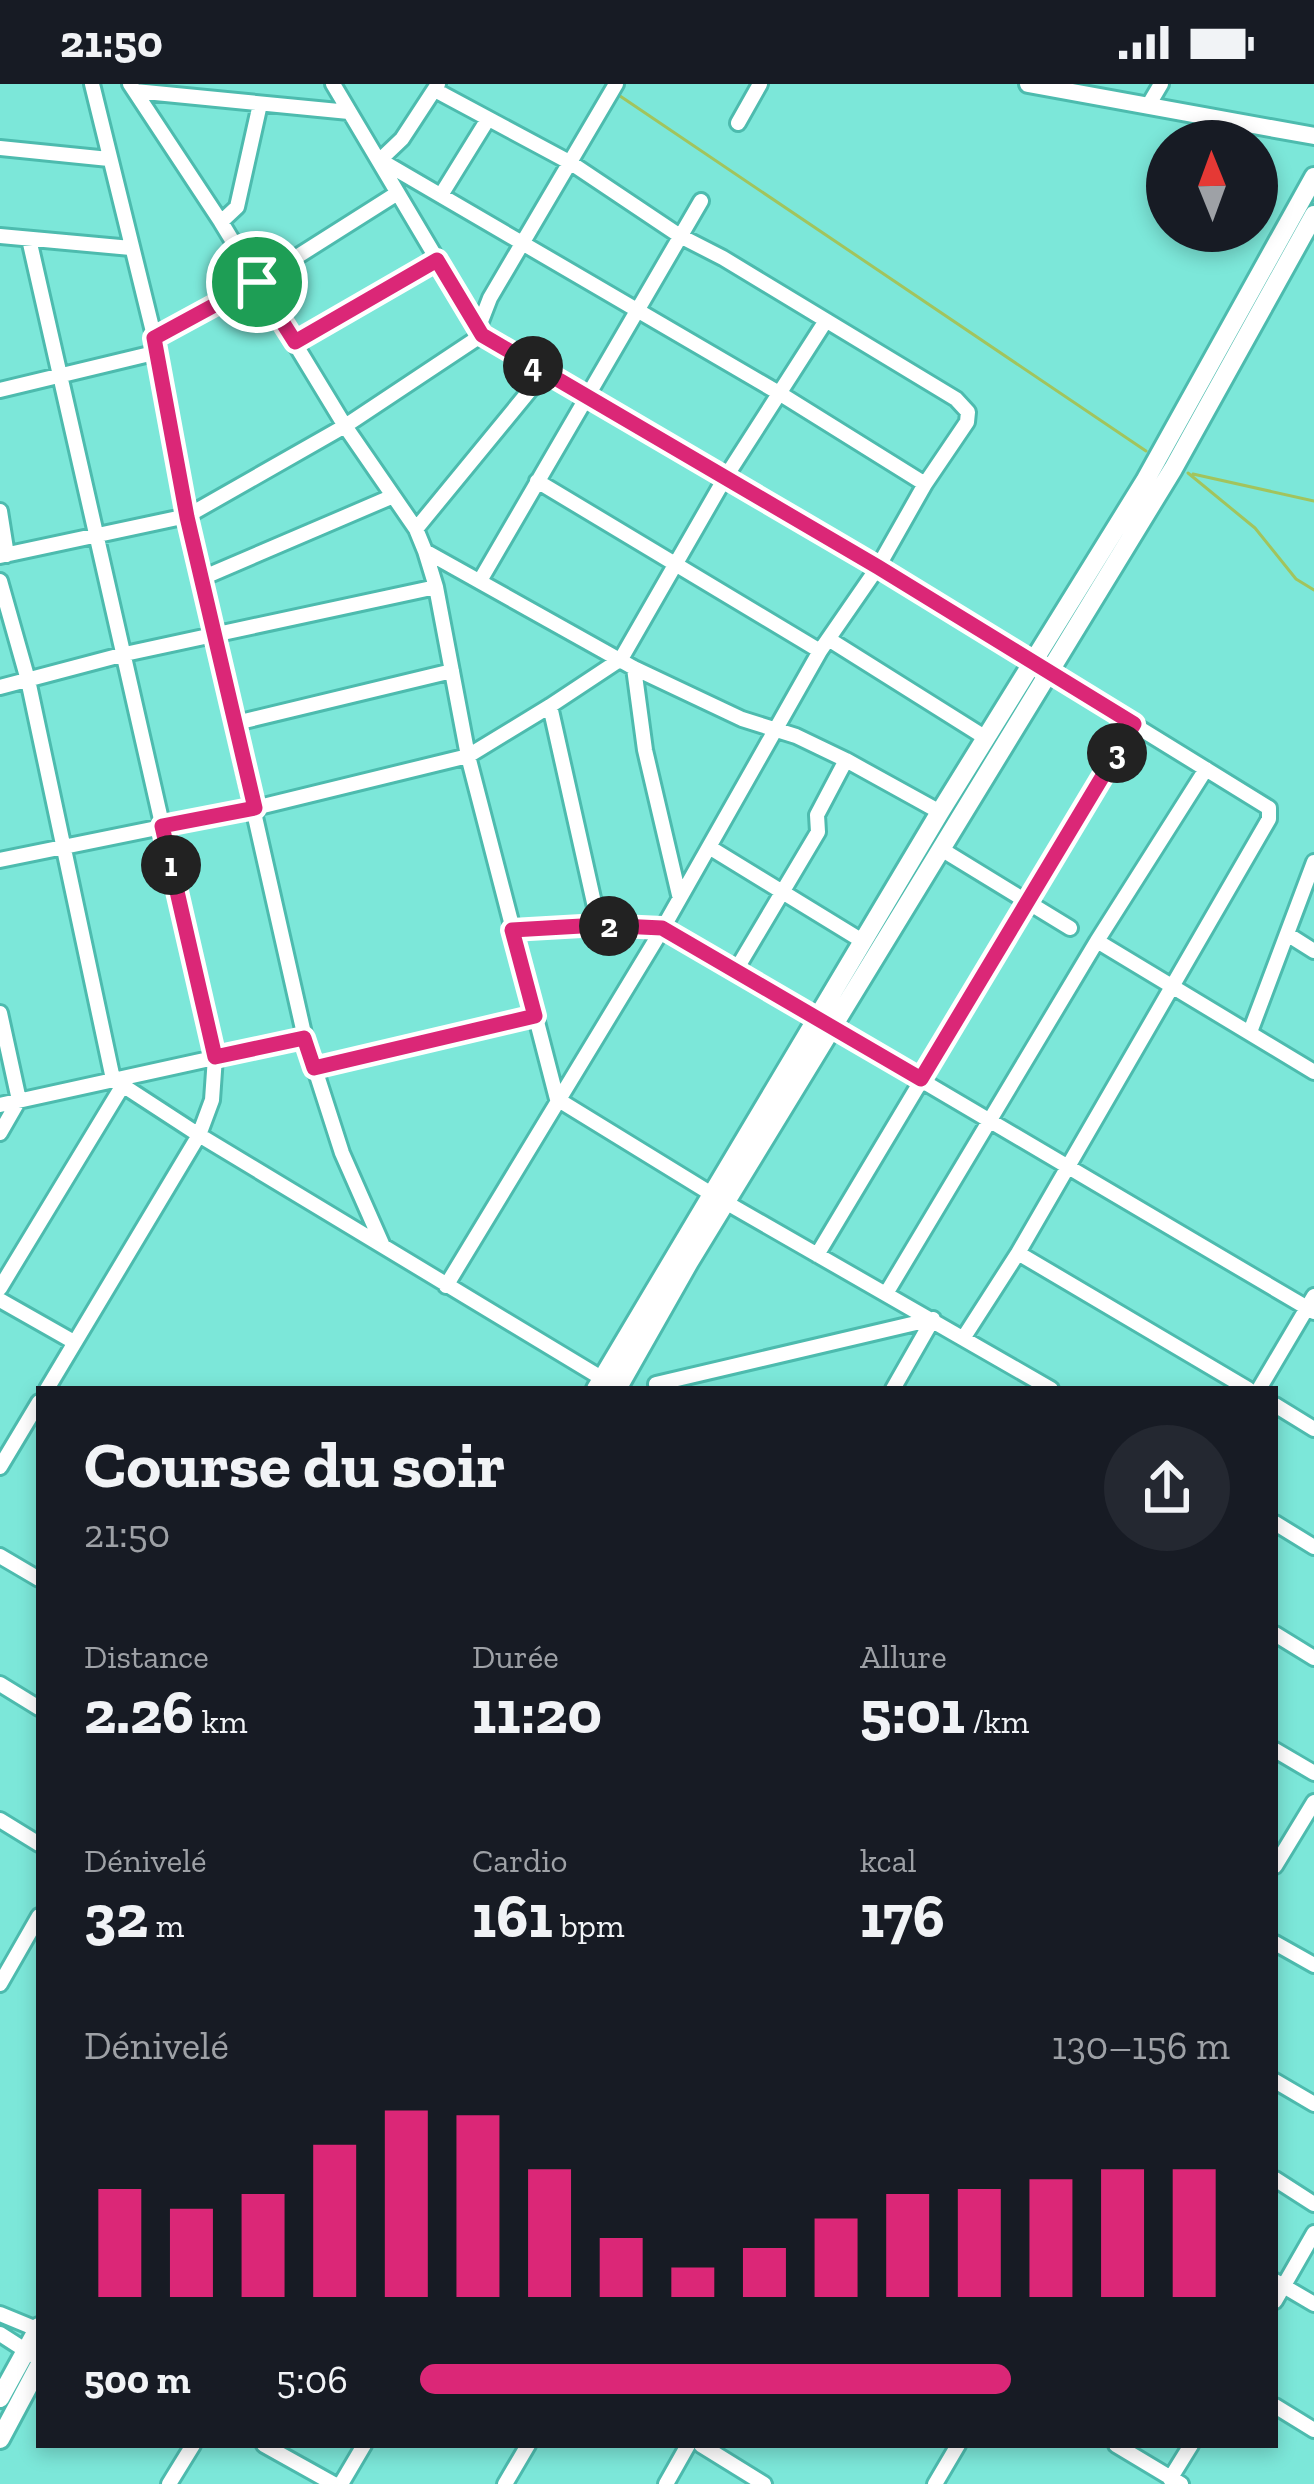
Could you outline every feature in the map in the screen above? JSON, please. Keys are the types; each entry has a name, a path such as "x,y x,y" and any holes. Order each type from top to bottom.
{"highway":[{"path":"608,1386 825,1022 941,849 1314,177"},
{"path":"825,1022 864,941 986,738 1040,670 1173,469 1314,214"},
{"path":"608,1386 628,1368 718,1198"},
{"path":"0,2398 34,2359"},
{"path":"0,2439 34,2359"}],"main road":[{"path":"1028,84 1314,136"}],"street":[{"path":"92,84 156,345 187,517 304,1038 343,1153 383,1246"},
{"path":"333,84 480,332 878,567 1260,800 1270,813 1018,1252 964,1337"},
{"path":"0,511 4,556 187,517 345,426 480,332 490,298 616,84"},
{"path":"738,123 760,84"},
{"path":"1148,106 1161,84"},
{"path":"380,160 402,140 436,87 572,163 680,236 963,404 968,412 967,422 825,646 446,1286"},
{"path":"132,88 349,112"},
{"path":"132,88 416,530 436,587 469,756 557,1099 718,1198 1046,1386"},
{"path":"221,222 237,207 260,104"},
{"path":"441,195 488,119"},
{"path":"0,148 109,159"},
{"path":"380,160 925,484"},
{"path":"0,389 60,376 156,345 396,194"},
{"path":"481,579 701,201"},
{"path":"0,236 131,248"},
{"path":"29,239 215,1057 212,1100 199,1135 48,1386"},
{"path":"295,342 437,260"},
{"path":"0,860 255,808 469,756 627,663 724,478 824,322"},
{"path":"416,530 544,373"},
{"path":"537,481 676,568 986,738"},
{"path":"202,578 391,497"},
{"path":"424,551 627,663 742,719 846,760 940,812"},
{"path":"0,581 28,680 118,1082 0,1288"},
{"path":"0,687 125,654 436,587"},
{"path":"627,663 679,895"},
{"path":"236,723 452,671"},
{"path":"550,706 599,925"},
{"path":"817,1255 1134,724"},
{"path":"736,970 818,832 817,814 846,760"},
{"path":"887,1292 1097,941 1206,770"},
{"path":"709,847 864,941"},
{"path":"941,849 1070,928"},
{"path":"1250,1032 1314,862"},
{"path":"512,930 599,925 662,928 1065,1167 1312,1305 1261,1386"},
{"path":"1287,934 1314,951"},
{"path":"1097,941 1314,1072"},
{"path":"0,1013 19,1100 0,1133"},
{"path":"314,1068 535,1016"},
{"path":"0,1105 304,1038"},
{"path":"118,1082 608,1386"},
{"path":"1018,1252 1243,1386"},
{"path":"0,1300 74,1342"},
{"path":"664,1386 933,1318"},
{"path":"895,1386 933,1318"},
{"path":"628,1368 658,1386"},
{"path":"0,1467 36,1407"},
{"path":"1278,1407 1314,1429"},
{"path":"1278,1525 1314,1547"},
{"path":"0,1556 36,1577"},
{"path":"1278,1636 1314,1658"},
{"path":"0,1684 36,1706"},
{"path":"1278,1752 1314,1772"},
{"path":"1279,1849 1314,1802"},
{"path":"0,1820 36,1842"},
{"path":"0,1984 36,1921"},
{"path":"1278,1945 1314,1965"},
{"path":"1278,2083 1314,2104"},
{"path":"1278,2181 1314,2204"},
{"path":"1314,2233 1279,2283 1314,2304"},
{"path":"0,2314 36,2328"},
{"path":"0,2334 34,2359"},
{"path":"1278,2408 1314,2430"},
{"path":"169,2484 191,2448"},
{"path":"270,2448 338,2484 362,2448"},
{"path":"505,2484 526,2448"},
{"path":"666,2484 686,2448"},
{"path":"706,2448 764,2484"},
{"path":"935,2484 956,2448"},
{"path":"1121,2448 1176,2481 1190,2448"}],"waterway":[{"path":"620,96 1146,451"},
{"path":"1188,473 1255,528 1296,579 1314,590"},
{"path":"1193,474 1314,501"}],"route":[{"path":"437,260 482,335 878,567 1134,724 921,1079 662,928 599,925 512,930 535,1016 314,1068 304,1038 215,1057 162,826 255,808 187,517 154,338 257,282 295,342 437,260"}]}
